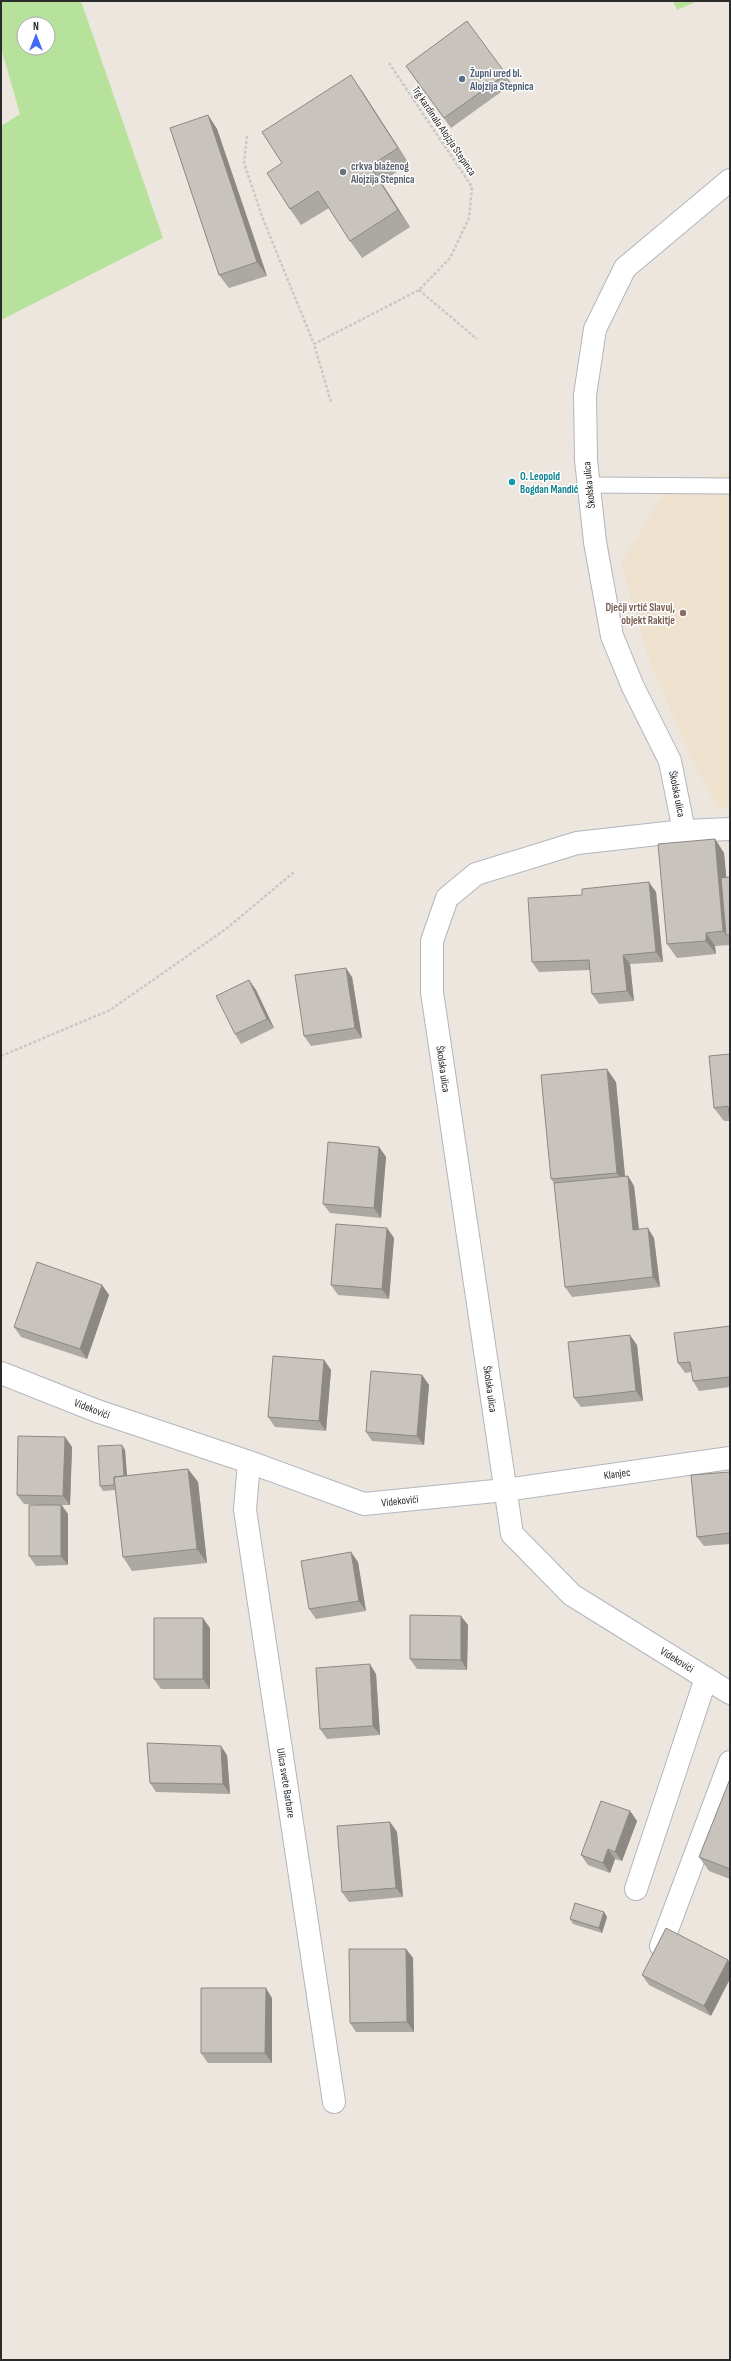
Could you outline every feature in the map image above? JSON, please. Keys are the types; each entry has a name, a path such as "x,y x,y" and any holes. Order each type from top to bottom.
{"street":[{"name":"Školska ulica","path":"684,832 670,761 633,687 612,636 595,542 586,460 585,395 595,329 625,268 730,180"},
{"name":"Školska ulica","path":"505,1490 432,992 432,941 447,898 476,874 577,843 684,832 730,829"},
{"name":"Videkovići","path":"1,1373 97,1411 249,1462 364,1504 505,1490 512,1534 572,1594 730,1693"},
{"name":"Klanjec","path":"505,1490 730,1458"},
{"name":"Ulica svete Barbare","path":"249,1462 245,1510 334,2102"},
{"path":"636,1889 706,1678"},
{"path":"661,1946 730,1762"}],"lane":[{"path":"589,485 730,486"}],"path":[{"name":"Trg kardinala Alojzja Stepinca","path":"314,344 419,290 450,258 468,218 472,187 389,63"},
{"path":"247,136 244,163 263,219 314,344 331,402"},
{"path":"419,290 477,339"},
{"path":"1,1056 110,1010 226,929 294,872"}],"shaded area":[{"name":"Dječji vrtić Slavuj, objekt Rakitje","path":"730,471 730,808 718,809 690,755 650,663 621,564 664,492"}],"green space":[{"path":"81,1 163,238 1,320 1,126 20,114 1,48 1,2"},
{"path":"673,1 698,1 677,10"}],"building":[{"name":"Župni ured bl. Alojzija Stepnica","path":"467,21 506,74 444,118 406,66"},
{"name":"crkva blaženog Alojzija Stepnica","path":"351,75 398,148 370,166 398,210 350,241 318,191 290,209 267,173 282,163 262,132"},
{"path":"208,115 257,262 219,275 170,128"},
{"path":"715,839 723,931 706,933 706,941 667,944 658,844"},
{"path":"730,877 730,935 726,935 721,878"},
{"path":"649,882 656,952 623,955 627,991 592,994 589,960 532,962 528,898 582,895 582,889"},
{"path":"346,968 355,1028 304,1036 295,975"},
{"path":"249,980 267,1019 235,1034 216,996"},
{"path":"730,1054 729,1115 728,1106 714,1108 709,1056"},
{"path":"607,1069 617,1173 551,1179 541,1075"},
{"path":"328,1142 379,1147 374,1208 323,1204"},
{"path":"628,1176 633,1230 648,1228 653,1277 565,1287 554,1183"},
{"path":"336,1224 387,1228 382,1289 331,1285"},
{"path":"37,1262 102,1285 80,1349 14,1327"},
{"path":"730,1326 730,1377 693,1381 690,1362 678,1363 674,1333"},
{"path":"630,1335 636,1391 574,1398 568,1342"},
{"path":"273,1356 324,1360 319,1421 268,1417"},
{"path":"371,1371 422,1375 417,1436 366,1432"},
{"path":"18,1436 65,1437 63,1496 17,1495"},
{"path":"122,1445 124,1476 114,1477 114,1485 100,1486 98,1446"},
{"path":"188,1469 197,1549 123,1557 114,1477"},
{"path":"730,1472 730,1533 697,1537 691,1475"},
{"path":"29,1505 61,1505 61,1556 29,1556"},
{"path":"351,1552 359,1601 309,1609 301,1561"},
{"path":"410,1615 461,1616 461,1660 410,1659"},
{"path":"154,1618 203,1618 203,1679 154,1679"},
{"path":"370,1664 373,1726 320,1729 316,1668"},
{"path":"147,1743 221,1746 223,1784 150,1783"},
{"path":"730,1779 730,1869 699,1857"},
{"path":"601,1801 630,1811 615,1852 608,1849 603,1863 581,1855"},
{"path":"390,1822 396,1888 342,1892 337,1826"},
{"path":"575,1903 604,1912 599,1928 570,1919"},
{"path":"666,1928 728,1960 704,2006 642,1975"},
{"path":"349,1949 406,1949 407,2022 350,2023"},
{"path":"201,1988 266,1988 265,2053 201,2053"}],"place":[{"name":"Župni ured bl. Alojzija Stepnica","path":"462,79"},
{"name":"crkva blaženog Alojzija Stepnica","path":"343,172"},
{"name":"O. Leopold Bogdan Mandić","path":"512,482"},
{"name":"Dječji vrtić Slavuj, objekt Rakitje","path":"683,613"}]}
